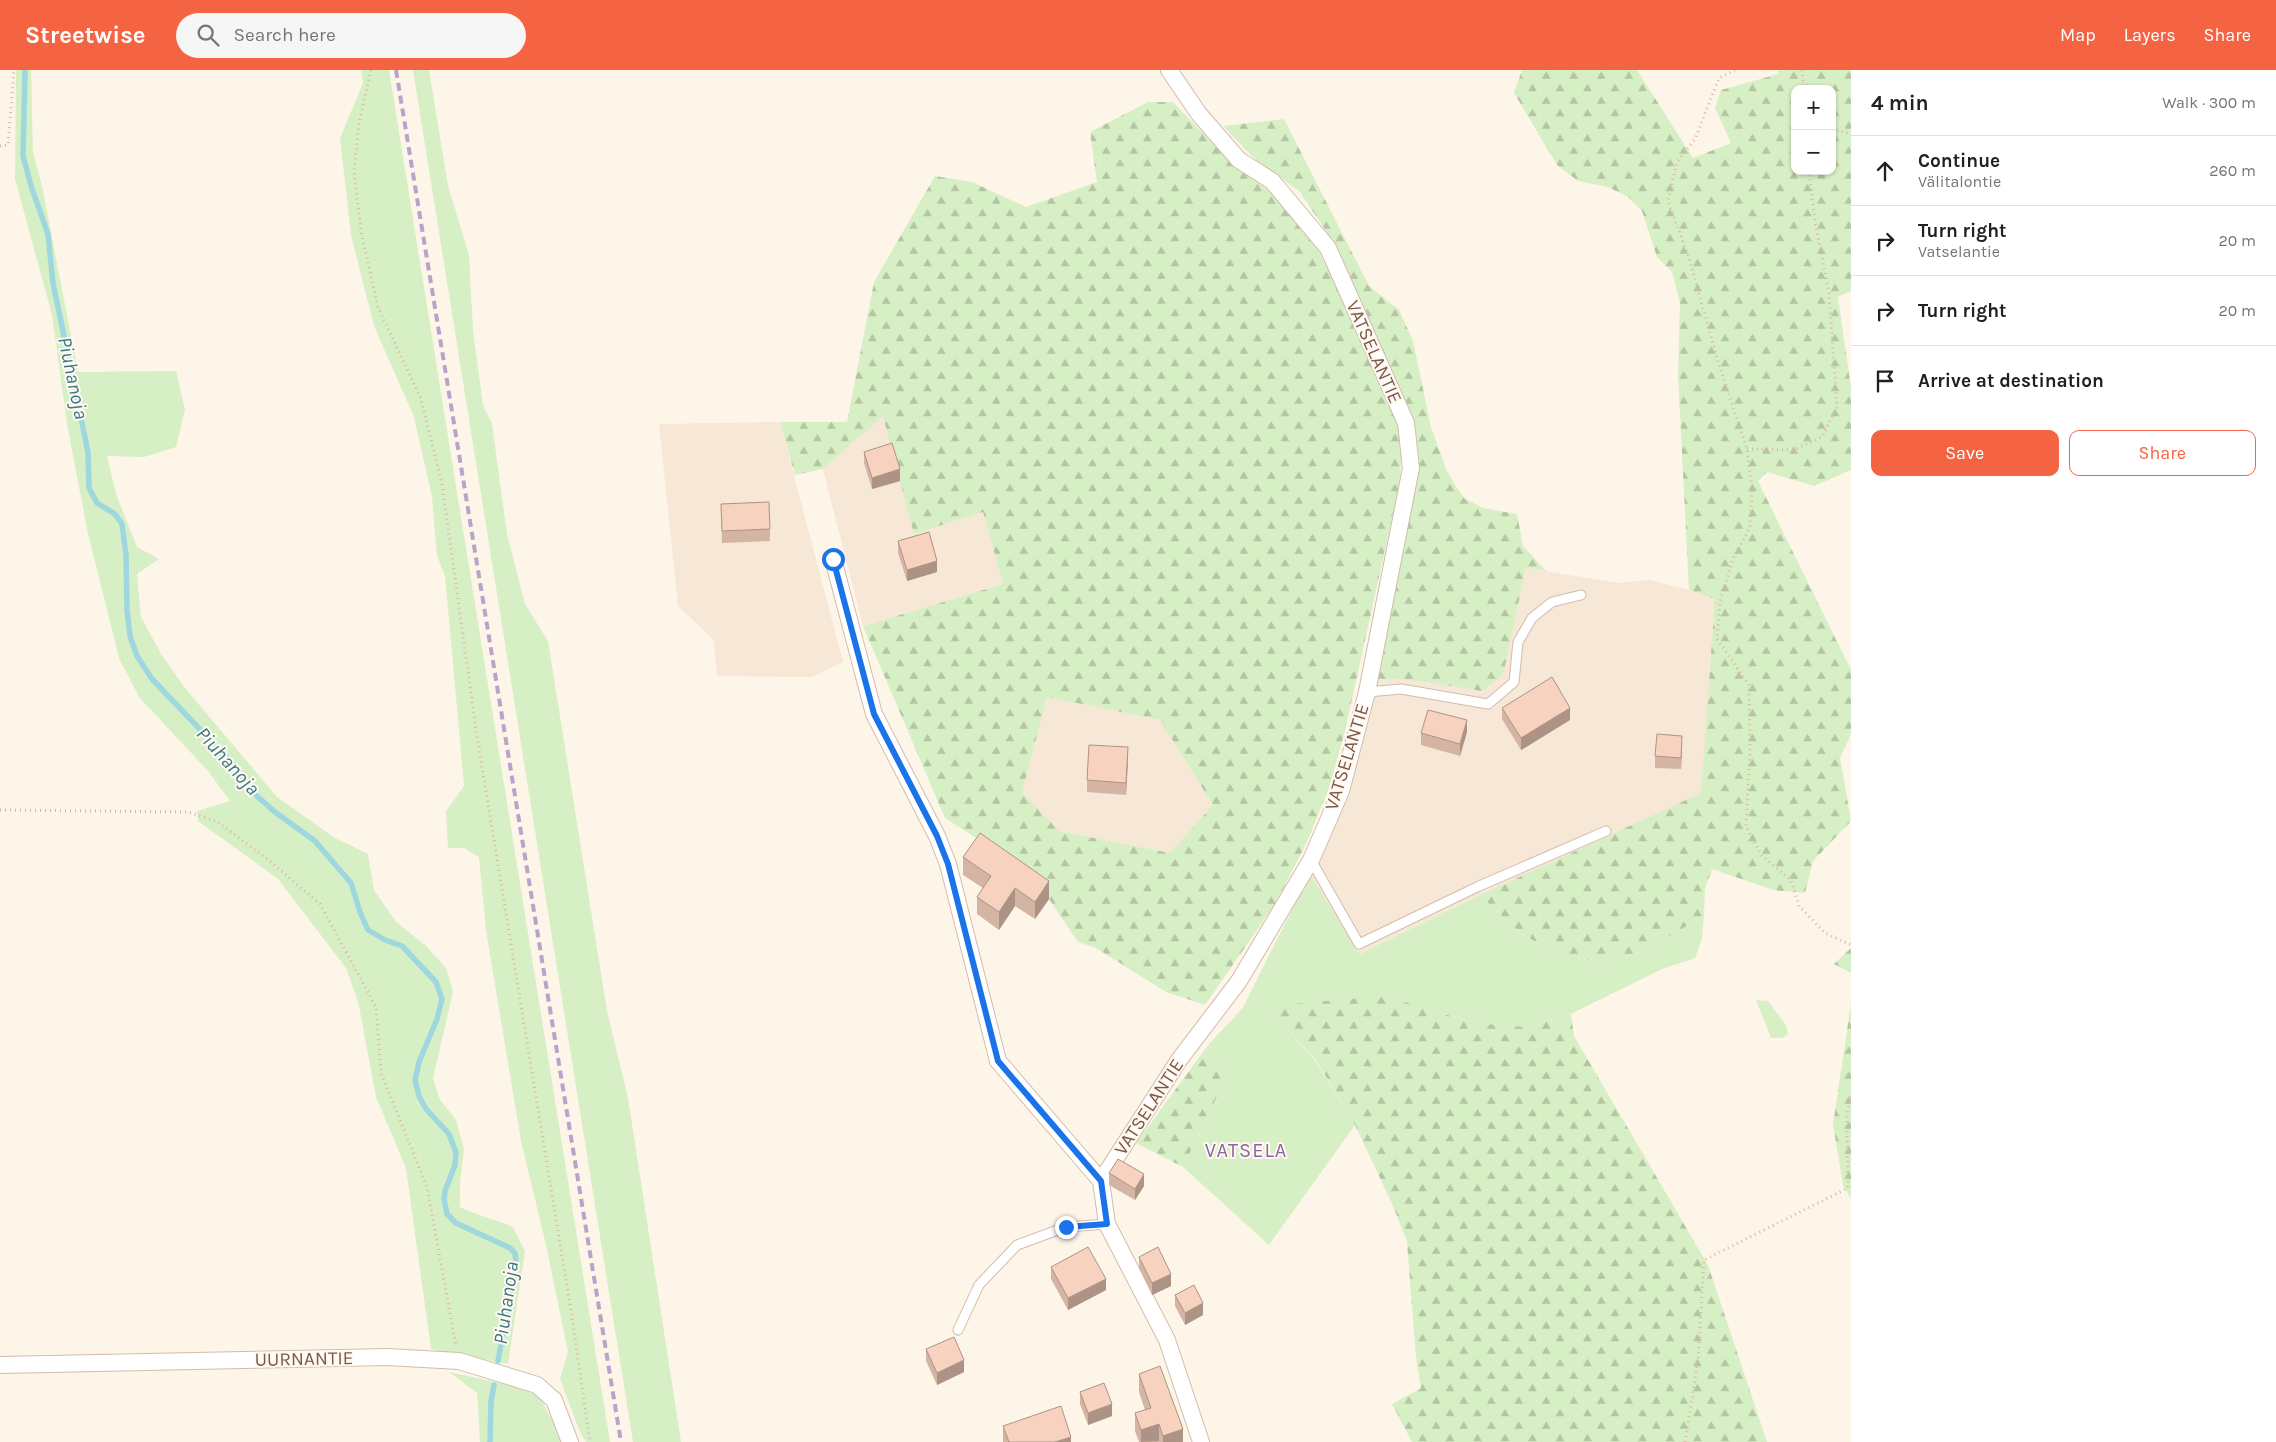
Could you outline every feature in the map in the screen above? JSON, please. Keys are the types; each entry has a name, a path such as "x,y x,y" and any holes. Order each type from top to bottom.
{"street":[{"name":"VATSELANTIE","path":"1101,1181 1179,1060 1238,981 1311,860 1341,791 1367,692 1411,468 1406,423 1328,248 1272,181 1239,160 1199,114 1169,70"},
{"path":"833,559 874,714 937,836 948,864 998,1061 1101,1181 1107,1224 1167,1340 1201,1442"},
{"name":"UURNANTIE","path":"0,1365 387,1357 459,1361 537,1386 554,1400 570,1442"}],"lane":[{"path":"1367,692 1401,689 1488,704 1514,682 1518,642 1532,618 1552,602 1580,595"},
{"path":"1311,860 1359,944 1477,887 1606,831"},
{"path":"958,1330 979,1285 1017,1245 1066,1227 1107,1224"}],"path":[{"path":"0,146 8,145 14,70"},
{"path":"371,70 359,123 354,171 361,231 378,307 420,399 442,484 476,730 571,1311 590,1442"},
{"path":"1735,70 1719,78 1694,139 1677,162 1668,201 1690,261 1718,362 1747,449 1752,490 1750,527 1733,559 1720,602 1717,639 1750,685 1750,754 1746,826 1761,855 1791,880 1799,906 1825,933 1851,945"},
{"path":"1802,70 1804,85"},
{"path":"1836,130 1851,134"},
{"path":"1747,449 1793,450 1822,437 1837,407 1829,293 1815,222 1809,175"},
{"path":"0,810 188,812 216,821 271,862 320,904 376,1007 381,1073 427,1187 459,1361"},
{"path":"1685,1442 1698,1360 1704,1260 1850,1187 1847,1117 1851,1095"}],"shaded area":[{"path":"883,415 914,534 983,512 1003,584 863,626 823,469"},
{"path":"780,422 843,662 812,677 717,676 714,640 678,606 659,424"},
{"path":"1526,568 1618,583 1649,580 1715,599 1702,793 1480,895 1360,954 1310,874 1334,827 1352,779 1376,679 1412,680 1482,691 1503,675"},
{"path":"1047,697 1160,720 1213,805 1170,853 1059,831 1022,792"}],"green space":[{"path":"16,70 31,70 33,152 42,186 78,372 176,371 185,410 176,447 144,457 107,456 116,494 137,547 159,559 137,574 141,617 161,654 185,688 277,797 335,838 368,854 374,890 396,922 425,945 446,968 453,992 433,1078 439,1098 456,1120 464,1149 460,1182 460,1207 513,1227 525,1251 508,1364 431,1349 406,1168 376,1097 358,1001 346,968 278,879 198,821 197,811 230,801 208,771 139,697 119,658 88,534 67,424 52,315 15,179"},
{"path":"361,70 389,70 610,1442 586,1442 580,1432 560,1379 568,1352 546,1245 521,1141 486,930 479,857 464,848 448,848 446,811 464,786 445,576 437,556 432,497 414,417 374,326 351,235 340,138 363,83"},
{"path":"413,70 429,70 448,186 469,255 473,330 483,405 492,424 507,534 525,604 548,641 607,1011 628,1098 681,1442 633,1442"},
{"path":"1522,70 1637,70 1693,158 1731,143 1715,108 1721,90 1778,74 1778,70 1851,70 1851,291 1838,297 1851,388 1851,470 1814,486 1767,472 1758,481 1851,670 1851,734 1840,758 1851,821 1813,861 1805,893 1773,890 1712,869 1705,888 1704,916 1642,952 1604,963 1560,955 1518,932 1480,895 1701,793 1715,599 1689,590 1678,375 1680,303 1672,272 1657,257 1642,211 1628,197 1608,187 1578,181 1557,165 1514,93"},
{"path":"1148,102 1173,102 1220,151 1289,207 1313,239 1334,281 1400,429 1400,482 1345,731 1329,788 1307,842 1275,904 1205,1005 1166,992 1096,948 1078,942 1032,874 945,818 863,626 1003,584 983,512 914,534 883,416 823,469 795,475 780,422 847,422 874,282 935,176 972,182 1026,207 1097,182 1090,132","holes":["1047,697 1160,720 1213,805 1170,853 1059,831 1022,792"]},
{"path":"1284,119 1369,286 1399,310 1413,341 1431,427 1446,469 1455,485 1464,498 1483,508 1517,514 1523,546 1546,571 1526,568 1503,675 1482,691 1412,680 1376,679 1417,480 1418,451 1414,424 1349,275 1326,231 1300,192 1253,157 1223,126"},
{"path":"1310,874 1360,954 1480,895 1518,932 1560,955 1604,963 1642,952 1704,916 1702,939 1695,958 1662,969 1571,1014 1526,1027 1474,1023 1438,1012 1267,1007 1315,1060 1355,1125 1269,1245 1183,1167 1224,1082 1209,1044 1242,1009"},
{"path":"1851,948 1851,973 1834,964"},
{"path":"1385,996 1474,1023 1526,1027 1571,1014 1574,1036 1708,1265 1767,1442 1412,1442 1392,1404 1421,1388 1416,1357 1407,1242 1394,1208 1355,1125 1316,1060 1266,1006"},
{"path":"1756,1000 1768,1001 1786,1025 1788,1034 1782,1038 1771,1038"},
{"path":"1851,1004 1851,1199 1843,1185 1833,1124"},
{"path":"1209,1044 1224,1082 1183,1167 1136,1143"},
{"path":"449,1372 522,1388 540,1397 563,1442 480,1442 477,1393"}],"building":[{"path":"892,443 900,469 872,478 864,452"},
{"path":"769,502 770,529 722,531 721,504"},
{"path":"929,532 937,561 907,570 898,541"},
{"path":"1552,677 1570,708 1521,738 1502,708"},
{"path":"1428,710 1467,720 1460,744 1421,733"},
{"path":"1657,734 1682,736 1681,758 1655,756"},
{"path":"1089,745 1128,747 1126,783 1087,780"},
{"path":"980,833 1049,881 1035,902 1015,888 999,912 977,897 991,876 963,857"},
{"path":"1118,1159 1144,1174 1135,1189 1109,1173"},
{"path":"1088,1247 1106,1279 1068,1298 1051,1267"},
{"path":"1158,1247 1171,1274 1152,1283 1139,1257"},
{"path":"1194,1285 1203,1303 1185,1313 1175,1295"},
{"path":"954,1337 964,1360 937,1373 926,1349"},
{"path":"1160,1366 1183,1429 1163,1436 1159,1424 1141,1430 1135,1413 1151,1408 1139,1374"},
{"path":"1104,1383 1112,1404 1088,1413 1080,1392"},
{"path":"1061,1406 1071,1437 1055,1442 1009,1442 1003,1426"}],"waterway":[{"name":"Piuhanoja","path":"25,70 23,156 32,189 48,234 53,283 88,452 89,488 97,503 115,514 122,524 126,555 127,610 130,636 137,656 152,679 235,766 250,790 275,812 315,841 351,883 368,930 385,940 402,946 436,982 442,999 437,1019 419,1062 415,1080 419,1096 426,1109 449,1134 456,1152 455,1165 445,1191 444,1199 447,1214 456,1223 510,1248 515,1253 516,1261 498,1361"},
{"name":"Piuhanoja","path":"490,1442 491,1401 494,1385"}],"railway":[{"path":"396,70 621,1442"}],"district":[{"name":"VATSELA","path":"1246,1150"}],"route":[{"path":"833,559 874,714 937,836 948,864 998,1061 1101,1181 1107,1224 1066,1227"}]}
